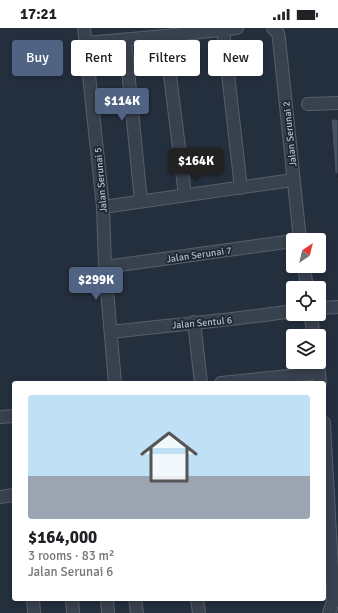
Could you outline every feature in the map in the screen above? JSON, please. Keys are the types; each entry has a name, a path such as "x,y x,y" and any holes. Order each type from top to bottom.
{"street":[{"name":"Jalan Serunai 5","path":"84,28 86,40"},
{"path":"141,201 126,40 237,28"},
{"name":"Jalan Serunai 2","path":"274,28 278,33 279,39 299,233"},
{"path":"223,30 241,188"},
{"path":"165,36 185,195"},
{"name":"Jalan Serunai 5","path":"89,76 103,207 105,267 115,381"},
{"path":"308,104 338,103"},
{"path":"103,207 293,180"},
{"name":"Jalan Serunai 7","path":"105,267 286,242"},
{"path":"326,308 338,307"},
{"name":"Jalan Sentul 6","path":"111,332 194,322 240,319 286,312"},
{"path":"194,322 201,381"},
{"path":"241,381 319,373"},
{"path":"0,417 12,416"},
{"path":"326,492 328,571 333,602 329,613"},
{"path":"0,497 12,495"},
{"path":"33,601 34,613"},
{"path":"72,601 73,613"},
{"path":"107,601 108,613"},
{"path":"135,601 137,613"},
{"path":"197,601 199,613"}],"building":[{"path":"331,119 338,119 338,174 335,174"}]}
